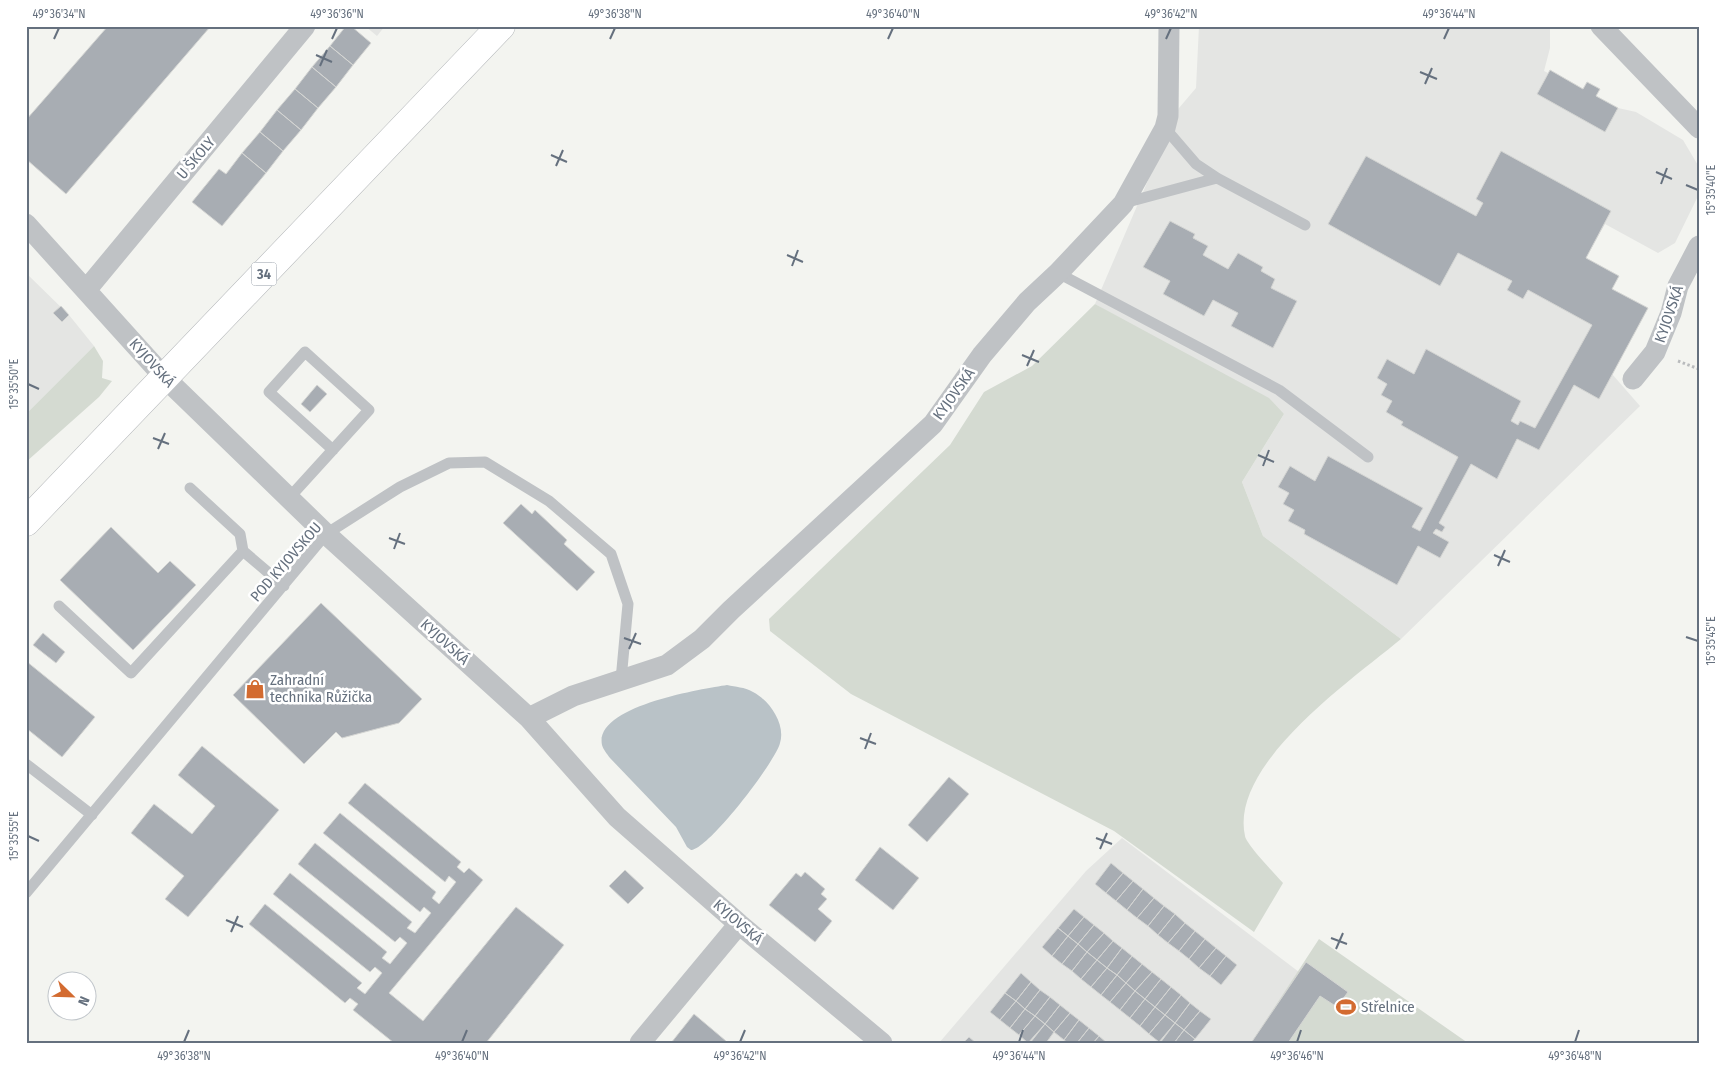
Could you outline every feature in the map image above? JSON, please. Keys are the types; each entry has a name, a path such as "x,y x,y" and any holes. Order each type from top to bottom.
{"main road":[{"name":"34","path":"26,522 501,26"}],"street":[{"name":"U ŠKOLY","path":"87,289 305,26"},
{"name":"KYJOVSKÁ","path":"529,718 573,696 668,664 702,639 933,424 982,354 1027,302 1058,273 1123,204 1165,128 1168,116 1169,26"},
{"path":"1600,26 1674,99 1699,128"},
{"name":"KYJOVSKÁ","path":"26,224 87,289 164,378 326,534 529,718 618,817 740,924 882,1043"},
{"name":"KYJOVSKÁ","path":"1633,379 1655,352 1671,313 1678,286 1699,246"},
{"path":"640,1043 740,924"}],"lane":[{"path":"1165,128 1196,164 1217,178 1306,225"},
{"path":"1123,204 1217,178"},
{"path":"1058,273 1279,390 1368,457"},
{"path":"289,498 333,450 369,410 304,352 269,392 333,450"},
{"name":"POD KYJOVSKOU","path":"26,893 326,534 400,488 449,463 485,462 549,501 611,554 628,604 621,680"},
{"path":"190,488 240,534 243,551 284,586"},
{"path":"59,606 131,673 243,551"},
{"path":"26,764 92,815"}],"shaded area":[{"path":"365,26 385,26 377,36"},
{"path":"1199,26 1550,26 1550,48 1544,71 1548,73 1537,94 1605,131 1618,108 1636,112 1683,140 1699,167 1699,194 1675,243 1658,253 1605,224 1586,258 1619,276 1612,289 1648,308 1612,374 1640,406 1401,639 1263,536 1242,482 1284,414 1095,304 1179,108 1196,88"},
{"path":"26,273 69,315 94,346 26,414"},
{"path":"1095,304 1269,398 1284,414 1242,482 1263,536 1401,639 1326,700 1299,726 1275,753 1256,780 1245,809 1245,836 1256,852 1283,883 1254,932 1114,831 851,694 770,631 769,619 950,445 984,392 1032,366"},
{"path":"94,346 103,361 102,378 112,381 99,397 26,462 26,414"},
{"path":"727,685 750,690 765,701 775,713 781,728 780,743 776,753 755,785 726,821 700,846 691,850 687,847 676,827 604,750 602,745 604,731 615,720 631,710 652,702 674,695"},
{"path":"1122,838 1299,972 1251,1043 939,1043 1086,871"},
{"name":"Střelnice","path":"1319,939 1468,1043 1251,1043"}],"building":[{"path":"108,26 210,27 66,194 26,159 26,120"},
{"path":"346,26 351,26 371,43 353,65 330,46"},
{"path":"330,46 353,65 336,87 312,67"},
{"path":"312,67 336,87 318,108 295,89"},
{"path":"1550,70 1583,89 1587,82 1600,89 1596,96 1618,108 1605,132 1537,94"},
{"path":"295,89 318,108 301,130 277,110"},
{"path":"277,110 301,130 283,151 260,132"},
{"path":"260,132 283,151 266,173 242,153"},
{"path":"1501,151 1611,211 1586,258 1619,276 1612,289 1648,308 1599,399 1574,385 1539,450 1517,439 1497,479 1471,464 1439,523 1445,527 1442,532 1436,529 1433,533 1449,542 1440,558 1418,546 1397,585 1304,534 1305,530 1288,521 1294,510 1283,504 1289,493 1278,487 1290,466 1315,481 1328,456 1423,508 1412,527 1420,531 1458,457 1401,425 1403,422 1386,412 1392,401 1381,395 1387,384 1377,378 1387,359 1414,374 1426,349 1521,401 1511,421 1518,425 1520,421 1535,428 1592,325 1528,290 1523,299 1507,290 1512,281 1458,253 1440,286 1328,224 1366,156 1476,216 1483,203 1476,199"},
{"path":"242,153 266,173 222,226 192,202 219,169 226,174"},
{"path":"1170,221 1195,234 1193,238 1208,246 1203,255 1228,269 1238,253 1263,267 1261,271 1275,279 1271,288 1297,301 1273,348 1231,326 1238,313 1213,300 1204,316 1163,294 1170,281 1143,267"},
{"path":"61,306 69,315 62,322 53,313"},
{"path":"317,385 327,394 310,412 301,404"},
{"path":"521,504 532,514 535,510 567,540 564,544 595,572 577,591 503,523"},
{"path":"111,527 158,573 170,561 196,585 133,650 60,580"},
{"path":"321,603 422,699 399,723 342,738 336,732 304,764 233,695"},
{"path":"43,633 65,652 56,663 33,645"},
{"path":"26,661 95,717 62,757 26,728"},
{"path":"202,746 279,810 188,917 165,899 184,876 131,833 154,804 192,834 215,806 178,775"},
{"path":"949,777 969,794 927,842 908,825"},
{"path":"365,783 461,862 457,867 464,873 469,868 483,880 389,993 423,1021 516,907 564,945 486,1043 394,1043 353,1010 358,1004 350,998 345,1003 249,924 265,904 362,983 357,988 365,994 382,973 375,967 370,972 273,894 290,873 387,952 382,958 390,964 407,943 400,937 395,942 298,864 315,843 412,922 407,928 415,933 431,913 424,907 420,912 323,833 340,813 436,892 432,898 439,904 456,882 449,876 445,882 348,803"},
{"path":"880,847 919,878 893,910 855,880"},
{"path":"1111,863 1123,873 1106,893 1095,884"},
{"path":"625,870 644,888 628,904 609,886"},
{"path":"805,872 825,889 821,894 827,899 818,909 832,921 815,942 769,905 796,873 801,877"},
{"path":"1123,873 1133,881 1116,901 1106,893"},
{"path":"1133,881 1143,889 1127,910 1116,901"},
{"path":"1143,889 1154,898 1137,918 1127,910"},
{"path":"1154,898 1164,906 1148,926 1137,918"},
{"path":"1164,906 1175,914 1158,935 1148,926"},
{"path":"1074,909 1084,917 1068,936 1058,928"},
{"path":"1175,914 1185,923 1168,943 1158,935"},
{"path":"1084,917 1094,925 1078,944 1068,936"},
{"path":"1185,923 1195,931 1179,951 1168,943"},
{"path":"1094,925 1104,933 1087,952 1078,944"},
{"path":"1058,928 1068,936 1052,956 1042,947"},
{"path":"1195,931 1205,939 1189,959 1179,951"},
{"path":"1104,933 1113,941 1097,960 1087,952"},
{"path":"1068,936 1078,944 1062,964 1052,956"},
{"path":"1205,939 1216,948 1199,968 1189,959"},
{"path":"1113,941 1122,948 1107,968 1097,960"},
{"path":"1078,944 1087,952 1072,971 1062,964"},
{"path":"1122,948 1132,956 1117,975 1107,968"},
{"path":"1216,948 1226,956 1210,976 1199,968"},
{"path":"1087,952 1097,960 1081,979 1072,971"},
{"path":"1132,956 1142,964 1126,983 1117,975"},
{"path":"1226,956 1237,965 1221,985 1210,976"},
{"path":"1097,960 1107,968 1091,987 1081,979"},
{"path":"1306,962 1348,992 1337,1007 1320,996 1288,1043 1251,1043"},
{"path":"1142,964 1152,972 1135,991 1126,983"},
{"path":"1107,968 1117,975 1101,995 1091,987"},
{"path":"1152,972 1161,979 1145,999 1135,991"},
{"path":"1021,973 1031,982 1016,1001 1005,993"},
{"path":"1117,975 1126,983 1110,1002 1101,995"},
{"path":"1161,979 1171,987 1155,1007 1145,999"},
{"path":"1031,982 1040,990 1025,1009 1016,1001"},
{"path":"1126,983 1135,991 1120,1010 1110,1002"},
{"path":"1171,987 1181,995 1165,1015 1155,1007"},
{"path":"1040,990 1050,997 1035,1016 1025,1009"},
{"path":"1135,991 1145,999 1130,1018 1120,1010"},
{"path":"1005,993 1016,1001 1000,1020 990,1012"},
{"path":"1181,995 1190,1003 1175,1023 1165,1015"},
{"path":"1050,997 1060,1005 1045,1024 1035,1016"},
{"path":"1145,999 1155,1007 1140,1026 1130,1018"},
{"path":"1016,1001 1025,1009 1010,1028 1000,1020"},
{"path":"1190,1003 1200,1011 1184,1030 1175,1023"},
{"path":"1060,1005 1070,1013 1054,1032 1045,1024"},
{"path":"1155,1007 1165,1015 1149,1034 1140,1026"},
{"path":"1025,1009 1035,1016 1019,1035 1010,1028"},
{"path":"1200,1011 1211,1019 1195,1039 1184,1030"},
{"path":"1070,1013 1079,1020 1064,1040 1054,1032"},
{"path":"694,1014 726,1041 724,1043 671,1043"},
{"path":"1165,1015 1175,1023 1159,1042 1149,1034"},
{"path":"1035,1016 1045,1024 1028,1043 1019,1035"},
{"path":"1079,1020 1089,1028 1077,1043 1068,1043 1064,1040"},
{"path":"1175,1023 1184,1030 1174,1043 1160,1043"},
{"path":"1045,1024 1054,1032 1046,1043 1030,1043"},
{"path":"1089,1028 1099,1036 1093,1043 1077,1043"},
{"path":"1184,1030 1195,1039 1191,1043 1174,1043"},
{"path":"1099,1036 1107,1043 1093,1043"},
{"path":"969,1037 976,1043 963,1043"}],"place":[{"name":"Zahradní technika Růžička","path":"255,689"},
{"name":"Střelnice","path":"1346,1007"}]}
